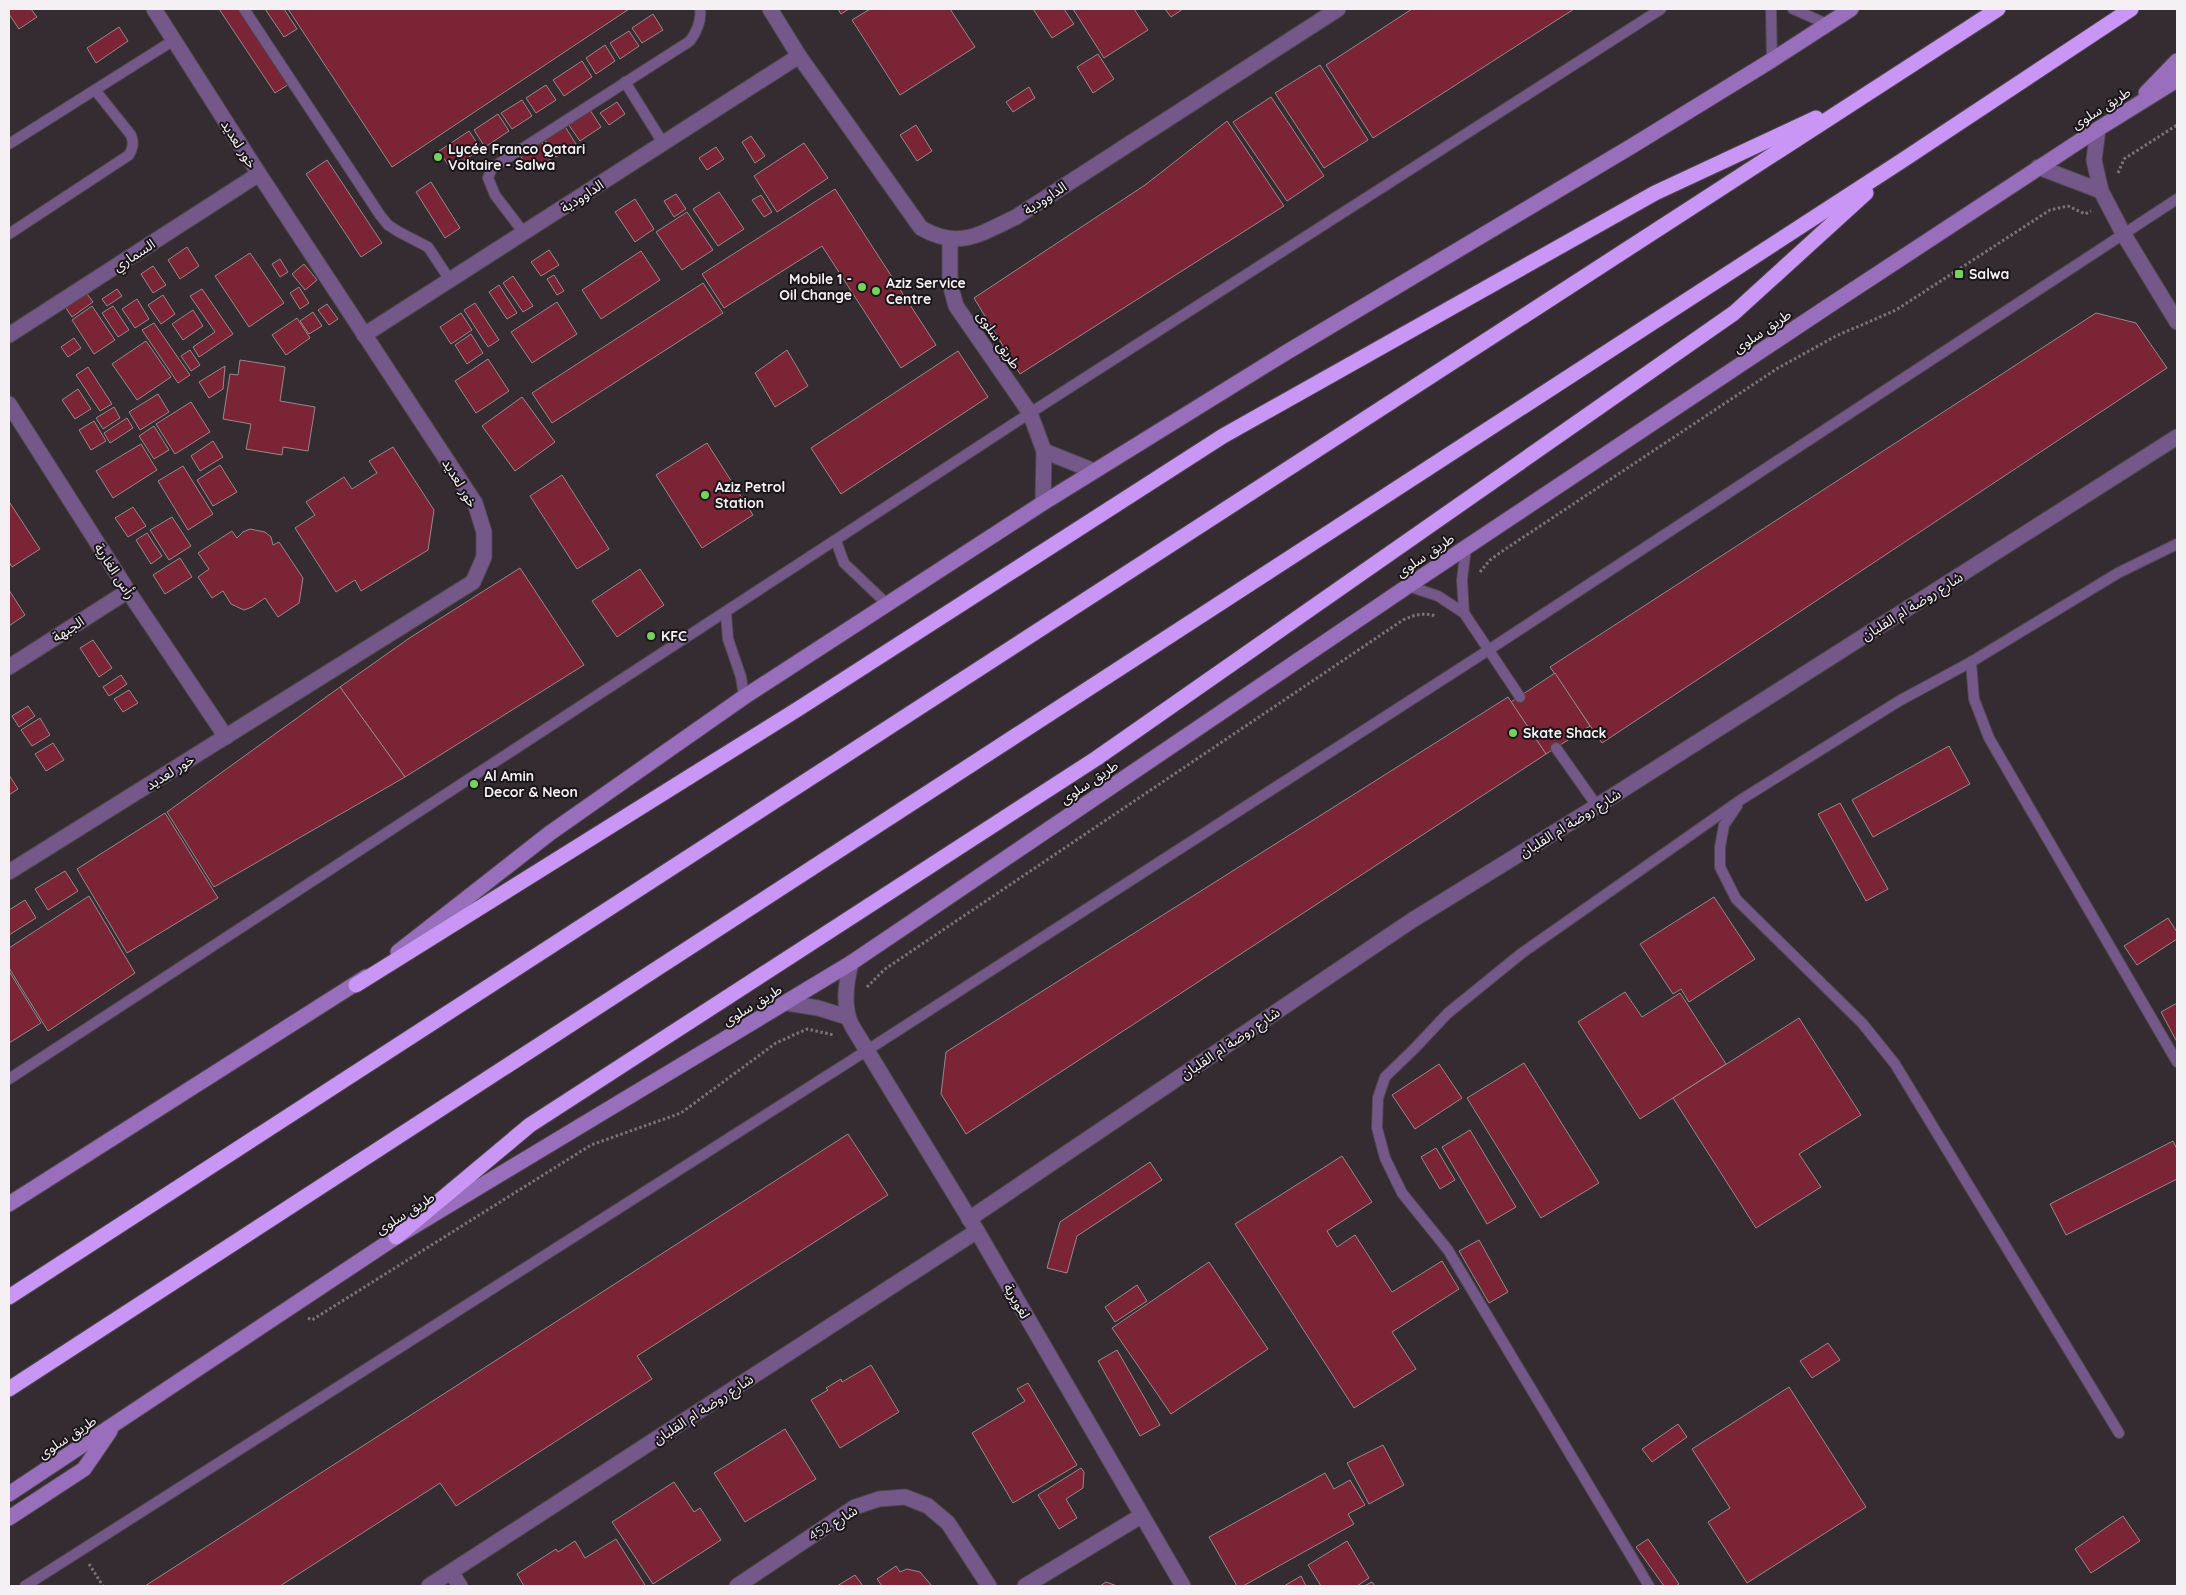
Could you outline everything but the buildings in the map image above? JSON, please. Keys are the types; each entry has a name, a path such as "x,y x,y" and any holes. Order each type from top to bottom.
{"highway":[{"path":"9,1296 1998,9"},
{"path":"9,1389 1900,162 2131,9"},
{"path":"356,986 798,709 1223,436 1655,193 1867,94"},
{"path":"396,1237 530,1124 1097,758 1734,314 1900,162"}],"main road":[{"path":"9,1204 356,986 550,833 744,697 1043,503 1287,352 1632,146 1851,9"},
{"path":"2133,107 2177,61"},
{"name":"طريق سلوى","path":"9,1494 396,1237 787,1003 851,962 1408,586 2038,167 2177,80"},
{"path":"9,1518 84,1469 115,1424"},
{"path":"9,1486 44,1471"}],"street":[{"name":"خور لعديد","path":"9,872 473,582 484,557 484,532 475,503 259,174 154,9"},
{"name":"الداوودية","path":"770,9 799,56 921,228 935,236 950,240 975,236 1016,217 1338,9"},
{"name":"الداوودية","path":"364,335 799,56"},
{"path":"2098,129 2094,160 2104,197 2124,235 2177,322"},
{"path":"2038,167 2104,197"},
{"name":"السماري","path":"9,335 259,174"},
{"name":"طريق سلوى","path":"950,240 950,284 956,306 1030,413 1044,451 1043,503"},
{"name":"رأس الغارية","path":"9,404 128,591 226,737"},
{"name":"شارع روضة ام القلبان","path":"429,1586 973,1225 1411,921 1597,806 2177,437"},
{"path":"1044,451 1094,471"},
{"name":"الجبهة","path":"9,667 128,591"},
{"name":"لغويرية","path":"851,962 846,990 849,1021 866,1052 973,1225 1183,1586"},
{"path":"787,1003 818,1008 849,1021"},
{"name":"شارع 452","path":"737,1586 856,1507 879,1499 905,1497 928,1506 948,1523 989,1586"},
{"path":"1025,1586 1141,1516"},
{"path":"450,1572 460,1586"}],"lane":[{"path":"244,9 380,215 388,225 428,247 450,280"},
{"path":"524,233 496,195 488,178 492,168 690,41 698,29 701,15 700,9"},
{"path":"9,1079 1030,413 1661,9"},
{"path":"1771,9 1772,60"},
{"path":"1793,9 1827,24"},
{"path":"9,144 174,40"},
{"path":"625,82 663,143"},
{"path":"9,234 129,155 133,149 134,142 131,135 95,90"},
{"path":"25,1586 866,1052 1488,651 2177,199"},
{"path":"836,541 844,563 888,604"},
{"path":"1649,1586 1448,1250 1402,1193 1385,1158 1377,1128 1378,1098 1385,1077 1414,1050 1448,1013 1522,953 1742,799 1898,701 1972,662 2118,573 2177,544"},
{"path":"1465,616 1462,580 1466,548"},
{"path":"1408,586 1438,596 1465,616 1520,697"},
{"path":"726,613 728,639 741,677 744,697"},
{"path":"1972,662 1974,700 1989,738 2177,1062"},
{"path":"1556,748 1597,806"},
{"path":"1742,799 1724,825 1720,847 1720,866 1736,899 1862,1023 1895,1064 2119,1433"}],"path":[{"path":"2116,176 2124,159 2177,125"},
{"path":"1476,577 1490,560 1504,550 1778,368 1836,336 1896,310 2050,210 2068,206 2085,214 2104,197"},
{"path":"864,989 885,969 1403,620 1416,614 1429,614 1442,619 1451,627 1465,616"},
{"path":"290,1308 312,1320 591,1146 681,1114 776,1043 807,1028 833,1035 849,1021"},
{"path":"80,1551 103,1586"}],"place":[{"name":"Lycée Franco Qatari Voltaire - Salwa","path":"438,157"},
{"name":"Salwa","path":"1959,274"},
{"name":"Mobile 1 - Oil Change","path":"862,287"},
{"name":"Aziz Service Centre","path":"876,291"},
{"name":"Aziz Petrol Station","path":"705,495"},
{"name":"KFC","path":"651,636"},
{"name":"Skate Shack","path":"1513,733"},
{"name":"Al Amin Decor & Neon","path":"474,784"}]}
